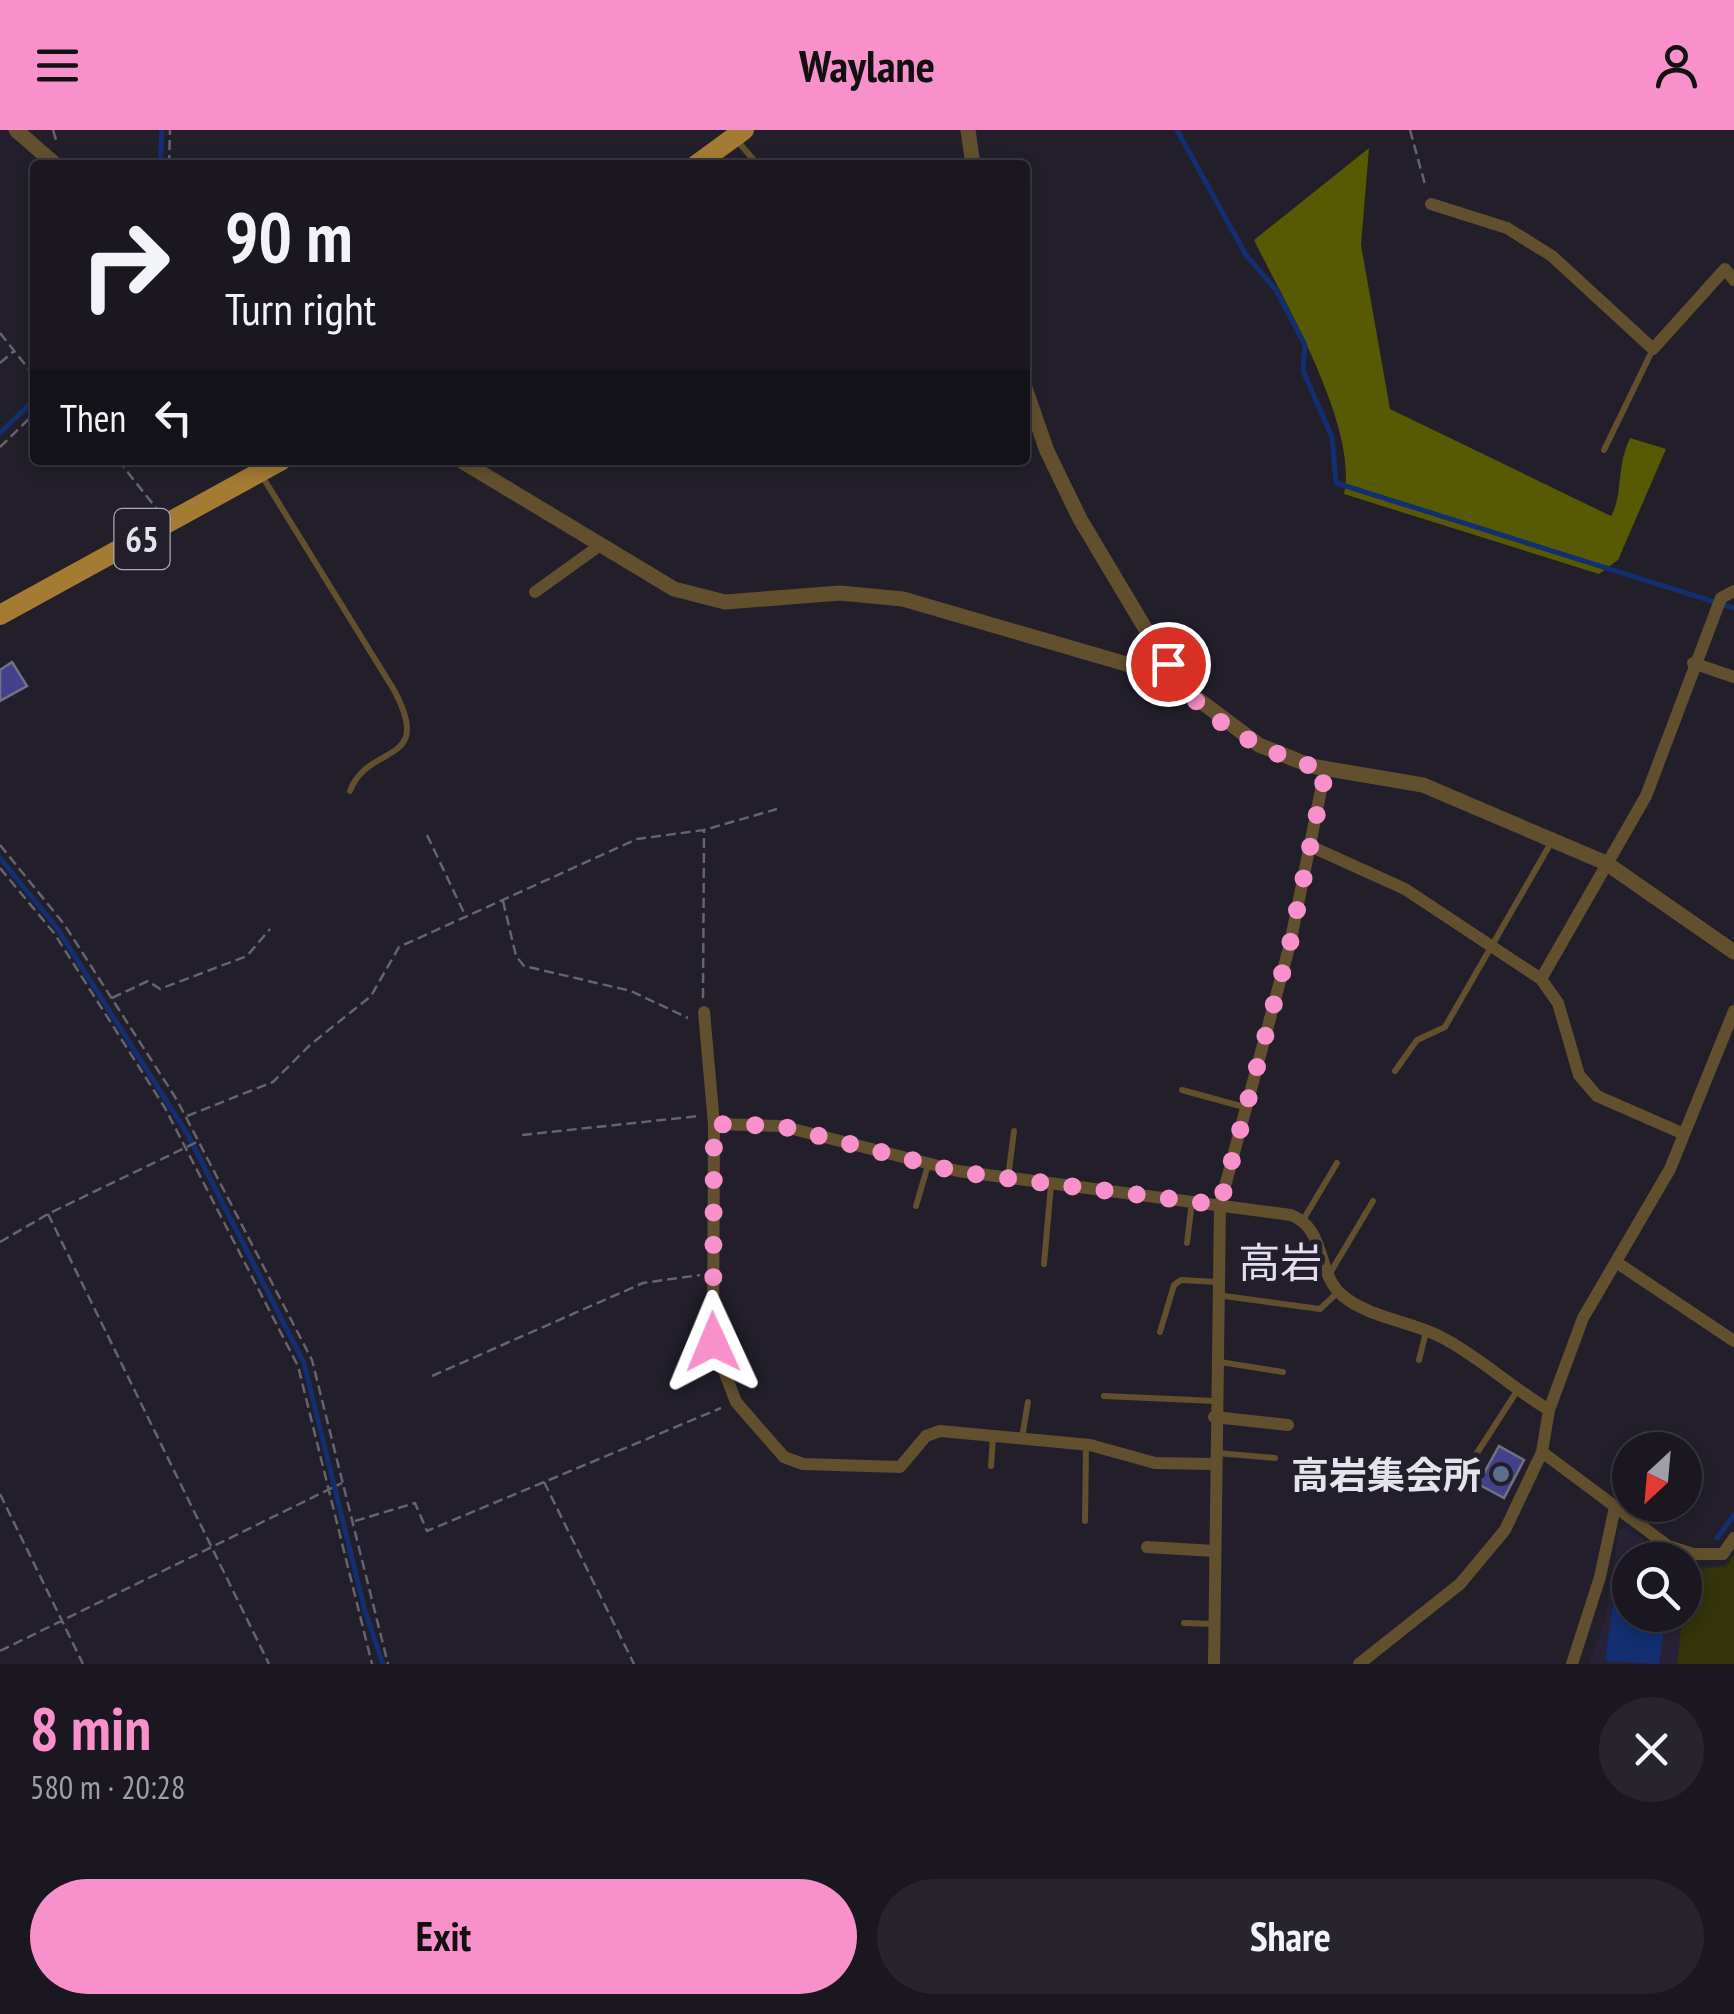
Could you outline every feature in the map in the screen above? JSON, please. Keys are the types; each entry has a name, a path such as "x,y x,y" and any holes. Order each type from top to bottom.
{"main road":[{"path":"703,160 739,134"},
{"name":"65","path":"0,615 274,465"}],"street":[{"path":"16,130 50,160"},
{"path":"968,130 973,160"},
{"path":"1431,204 1507,228 1552,256 1652,349 1725,269 1734,280"},
{"path":"1030,403 1047,452 1080,518 1179,685"},
{"path":"468,465 674,589 702,598 725,602 840,593 903,599 1147,670 1179,685 1259,744 1326,770 1423,786 1606,863 1734,952"},
{"path":"535,592 599,546"},
{"path":"1541,979 1646,796 1693,663 1721,598 1734,590"},
{"path":"1693,663 1734,677"},
{"path":"1214,1664 1213,1458 1220,1205 1290,944 1326,770"},
{"path":"1310,846 1405,890 1541,979 1558,1003 1580,1075 1597,1096 1684,1134"},
{"path":"1359,1664 1460,1584 1506,1530 1542,1452 1549,1410 1583,1318 1670,1169 1734,1010"},
{"path":"704,1019 713,1119 713,1342 736,1402 784,1456 804,1464 900,1467 926,1436 940,1432 1086,1444 1155,1463 1213,1458"},
{"path":"713,1119 781,1126 928,1164 1008,1178 1192,1201 1303,1220 1317,1239 1328,1276 1338,1292 1354,1304 1426,1331 1475,1358 1549,1410"},
{"path":"1616,1262 1734,1340"},
{"path":"1214,1418 1288,1425"},
{"path":"1542,1452 1612,1505"},
{"path":"1572,1664 1600,1577 1612,1517"},
{"path":"1635,1522 1668,1546 1693,1554 1724,1554 1734,1538"},
{"path":"1147,1548 1214,1551"}],"lane":[{"path":"739,134 755,160"},
{"path":"1604,450 1652,349"},
{"path":"261,474 394,690 407,720 404,744 360,774 350,791"},
{"path":"1395,1071 1417,1040 1445,1027 1552,840"},
{"path":"1182,1090 1244,1107"},
{"path":"1008,1178 1014,1131"},
{"path":"1303,1220 1337,1163"},
{"path":"916,1206 928,1164"},
{"path":"1044,1264 1052,1183"},
{"path":"1188,1243 1192,1201"},
{"path":"1328,1276 1372,1201"},
{"path":"1160,1332 1174,1285 1181,1280 1320,1309 1338,1292"},
{"path":"1418,1360 1426,1331"},
{"path":"1216,1362 1284,1372"},
{"path":"1458,1484 1517,1391"},
{"path":"1104,1396 1215,1401"},
{"path":"1022,1438 1028,1402"},
{"path":"991,1466 994,1435"},
{"path":"1085,1520 1086,1444"},
{"path":"1213,1458 1275,1458"},
{"path":"1184,1624 1214,1624"}],"path":[{"path":"169,160 170,130"},
{"path":"1410,130 1431,204"},
{"path":"0,333 30,371"},
{"path":"0,363 14,350"},
{"path":"0,447 30,418"},
{"path":"122,465 168,526"},
{"path":"186,1118 191,1111 273,1082 310,1045 371,996 396,950 636,839 704,830 777,810"},
{"path":"503,900 516,956 524,966 630,991 704,1019 704,830"},
{"path":"428,836 465,916"},
{"path":"0,845 64,924 186,1118 312,1360 388,1664"},
{"path":"0,868 54,933 186,1148 298,1366 331,1487 355,1608 372,1664"},
{"path":"112,998 148,982 160,989 247,956 270,930"},
{"path":"522,1135 713,1119"},
{"path":"0,1242 48,1214 198,1142"},
{"path":"48,1214 269,1664"},
{"path":"432,1376 644,1283 712,1274"},
{"path":"352,1522 415,1503 427,1531 736,1402"},
{"path":"544,1482 634,1664"},
{"path":"0,1650 344,1483"},
{"path":"0,1494 83,1664"}],"shaded area":[{"path":"1369,148 1361,245 1390,409 1611,516 1630,438 1666,449 1618,560 1599,574 1344,494 1346,467 1330,401 1300,330 1254,240"},
{"path":"1626,1527 1647,1542 1617,1542 1619,1530"},
{"path":"1734,1553 1734,1664 1588,1664 1604,1624 1612,1574 1612,1632 1702,1632 1702,1567 1725,1565"},
{"path":"1734,1555 1734,1664 1677,1664 1681,1632 1702,1632 1702,1569 1726,1566"}],"water":[{"path":"1612,1612 1612,1632 1664,1632 1659,1664 1605,1661"}],"building":[{"path":"12,662 27,686 0,701 0,670"},
{"path":"1499,1446 1524,1460 1504,1498 1478,1484"}],"waterway":[{"path":"160,160 162,130"},
{"path":"1177,130 1246,255 1276,290 1305,345 1303,371 1332,437 1336,483 1734,608"},
{"path":"0,433 30,404"},
{"path":"0,858 57,928 188,1135 304,1363 365,1611 383,1664"},
{"path":"1717,1538 1734,1515"}],"place":[{"name":"高岩集会所","path":"1501,1474"}],"district":[{"name":"高岩","path":"1280,1262"}],"route":[{"path":"713,1342 714,1124 781,1126 958,1172 1220,1205 1290,944 1326,770 1259,744 1223,722 1179,685 1168,664"}]}
